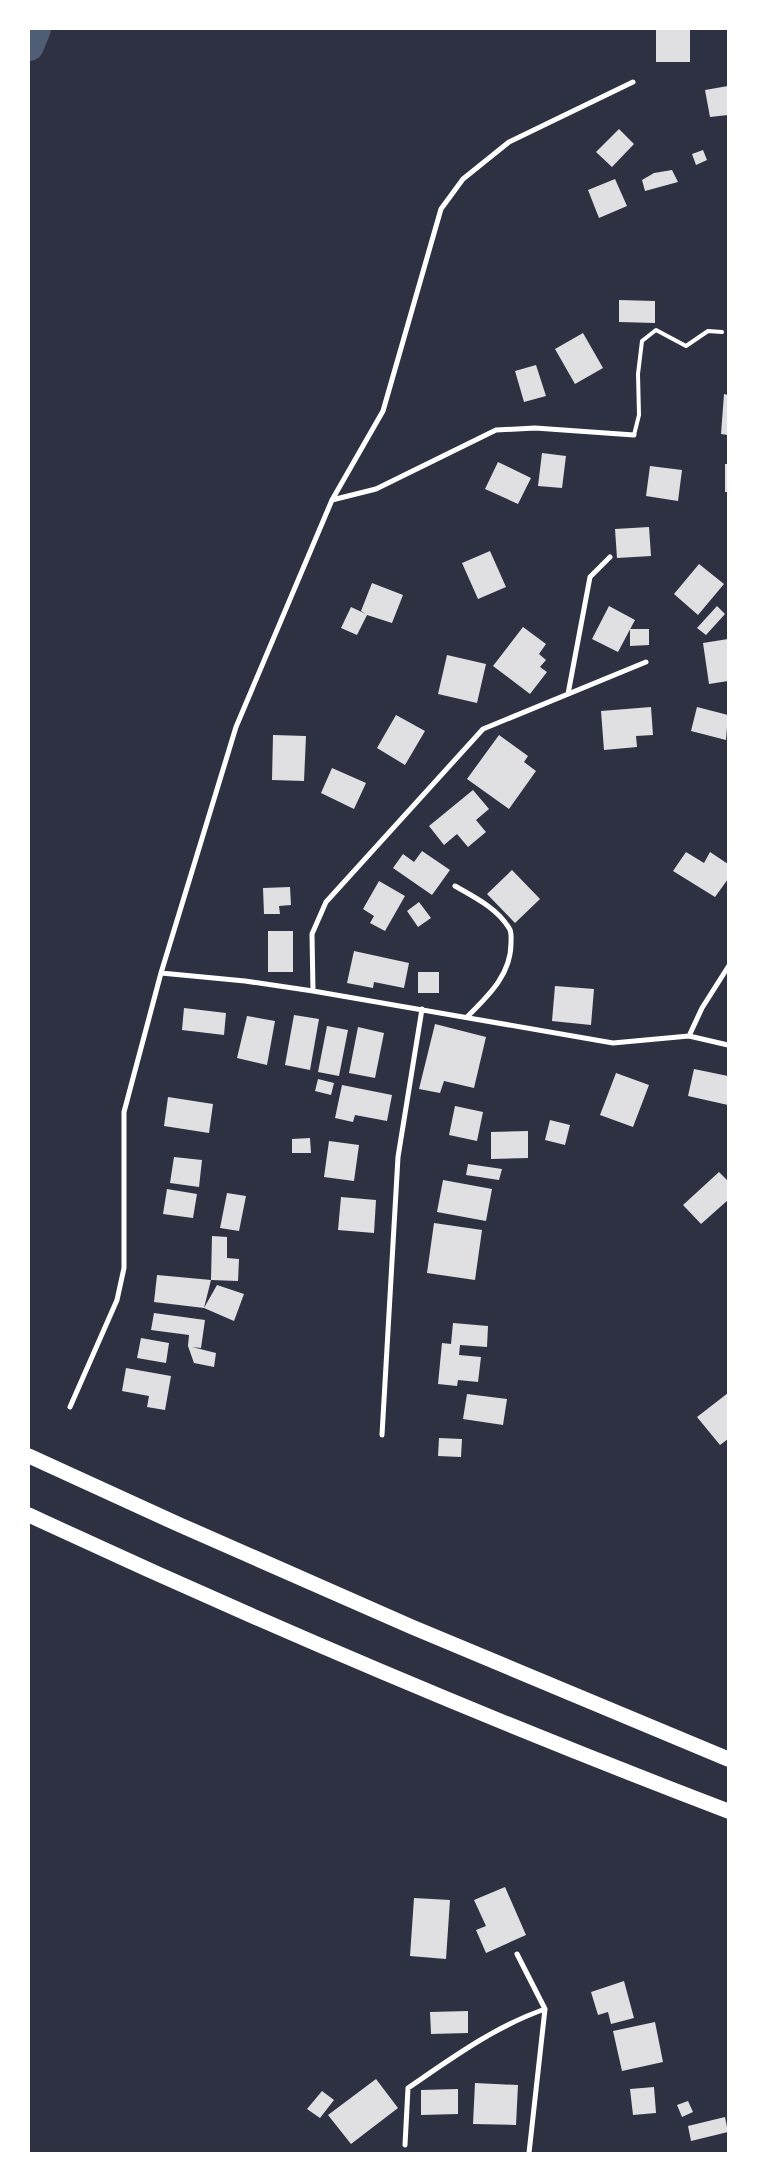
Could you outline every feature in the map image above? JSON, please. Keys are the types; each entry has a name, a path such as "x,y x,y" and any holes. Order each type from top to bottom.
{"highway":[{"path":"29,1456 180,1526 515,1672 728,1759"},
{"path":"29,1516 177,1584 491,1718 728,1811"}],"street":[{"path":"70,1407 117,1300 124,1268 124,1112 161,973 236,727 332,500 383,411 441,209 463,179 509,142 633,82"},
{"path":"332,500 376,488 496,430 535,428 634,435"},
{"path":"568,694 590,577 610,557"},
{"path":"313,991 312,934 326,902 483,729 646,662"},
{"path":"455,886 485,904 511,930 511,949 506,971 486,998 467,1017"},
{"path":"689,1036 702,1008 728,967"},
{"path":"161,973 245,981 313,991 613,1043 689,1036 728,1045"},
{"path":"382,1435 398,1157 422,1009"},
{"path":"517,1954 545,2009 529,2153"},
{"path":"405,2145 408,2088 477,2040 521,2017 545,2009"}],"lane":[{"path":"634,435 639,414 638,374 642,341 656,330 686,346 708,331 722,332"}],"building":[{"path":"656,29 690,29 690,62 656,62"},
{"path":"728,86 728,115 710,117 705,90"},
{"path":"619,129 634,144 612,167 596,152"},
{"path":"703,150 707,160 696,165 692,154"},
{"path":"672,170 678,182 645,191 642,180 654,173"},
{"path":"615,179 627,206 599,218 588,190"},
{"path":"619,300 655,301 655,323 619,322"},
{"path":"583,333 603,368 575,384 555,349"},
{"path":"536,365 546,396 524,402 515,371"},
{"path":"724,394 728,395 728,435 721,434"},
{"path":"542,453 566,456 562,488 538,486"},
{"path":"498,462 531,478 518,504 485,489"},
{"path":"725,464 728,464 728,492 725,492"},
{"path":"650,466 682,470 678,501 646,496"},
{"path":"649,527 651,556 617,558 615,529"},
{"path":"490,551 506,587 478,599 462,563"},
{"path":"699,564 724,584 698,615 674,594"},
{"path":"372,583 403,595 392,623 367,615 357,635 341,628 351,607 366,614 361,611"},
{"path":"609,606 635,620 618,652 592,639"},
{"path":"717,606 725,614 706,635 697,628"},
{"path":"523,627 546,644 539,654 546,660 540,667 547,672 530,694 493,666"},
{"path":"630,629 649,629 649,645 630,646"},
{"path":"728,639 728,681 709,684 703,643"},
{"path":"447,655 486,664 477,703 438,694"},
{"path":"651,707 653,735 636,736 637,747 604,750 601,711"},
{"path":"697,707 728,715 726,740 691,731"},
{"path":"396,715 425,731 405,765 377,748"},
{"path":"273,735 306,736 304,781 272,780"},
{"path":"499,735 528,756 524,762 536,771 509,809 467,779"},
{"path":"332,768 366,783 354,809 321,793"},
{"path":"473,790 489,809 476,820 486,832 468,847 457,834 444,845 429,826"},
{"path":"422,851 450,870 432,895 393,868 403,854 414,862"},
{"path":"686,852 704,863 710,852 728,864 728,879 715,897 673,871"},
{"path":"512,870 540,899 515,923 487,894"},
{"path":"379,881 405,896 385,931 370,923 374,916 363,909"},
{"path":"290,887 291,905 279,906 280,914 264,914 263,888"},
{"path":"419,902 431,918 418,927 407,911"},
{"path":"268,931 293,931 293,972 268,972"},
{"path":"354,951 409,963 404,988 374,982 373,988 347,983"},
{"path":"418,972 439,972 439,993 418,993"},
{"path":"555,986 594,989 591,1025 552,1021"},
{"path":"184,1008 226,1013 224,1035 182,1030"},
{"path":"294,1015 319,1019 310,1070 285,1065"},
{"path":"247,1016 275,1021 267,1065 237,1058"},
{"path":"435,1024 486,1037 474,1088 444,1081 440,1093 419,1089"},
{"path":"327,1026 348,1030 339,1076 318,1072"},
{"path":"358,1027 384,1033 375,1078 349,1073"},
{"path":"694,1069 728,1076 728,1105 688,1096"},
{"path":"616,1073 649,1085 633,1127 600,1115"},
{"path":"318,1079 334,1083 331,1095 315,1091"},
{"path":"342,1085 392,1095 387,1121 355,1115 353,1122 335,1118"},
{"path":"168,1097 213,1104 209,1133 164,1126"},
{"path":"455,1106 483,1112 477,1141 449,1135"},
{"path":"550,1120 570,1125 565,1145 545,1140"},
{"path":"528,1131 528,1158 491,1159 491,1132"},
{"path":"310,1138 311,1153 292,1153 292,1139"},
{"path":"329,1141 359,1145 354,1181 324,1177"},
{"path":"174,1157 202,1160 199,1187 170,1183"},
{"path":"468,1164 502,1169 499,1180 466,1175"},
{"path":"719,1172 728,1181 728,1200 701,1224 683,1205"},
{"path":"443,1180 492,1189 486,1221 437,1212"},
{"path":"167,1189 197,1194 193,1218 163,1214"},
{"path":"227,1193 246,1196 239,1231 220,1228"},
{"path":"341,1197 376,1200 374,1233 338,1230"},
{"path":"434,1223 482,1230 475,1280 427,1273"},
{"path":"212,1236 227,1237 227,1258 239,1259 238,1281 211,1280"},
{"path":"157,1275 211,1280 204,1308 154,1302"},
{"path":"217,1285 244,1294 234,1321 204,1308"},
{"path":"154,1313 205,1320 201,1348 192,1347 216,1353 214,1367 194,1363 188,1346 189,1335 151,1330"},
{"path":"453,1323 488,1326 487,1347 460,1345 459,1355 481,1357 478,1382 458,1380 457,1386 438,1384 442,1343 451,1344"},
{"path":"141,1338 169,1343 166,1363 137,1358"},
{"path":"126,1368 171,1376 165,1410 147,1407 149,1396 122,1391"},
{"path":"728,1393 728,1439 720,1445 697,1417"},
{"path":"467,1394 507,1399 503,1425 463,1419"},
{"path":"439,1438 462,1439 461,1457 438,1456"},
{"path":"505,1887 526,1935 486,1953 476,1930 486,1926 474,1900"},
{"path":"414,1898 450,1900 446,1959 410,1956"},
{"path":"624,1981 634,2018 611,2024 608,2012 598,2015 591,1992"},
{"path":"468,2011 468,2033 431,2034 430,2012"},
{"path":"655,2022 663,2062 622,2071 613,2031"},
{"path":"376,2079 398,2108 351,2144 328,2115"},
{"path":"475,2083 518,2085 516,2125 473,2124"},
{"path":"654,2087 656,2113 633,2115 630,2089"},
{"path":"458,2089 458,2114 421,2115 421,2090"},
{"path":"322,2091 334,2100 320,2118 307,2109"},
{"path":"688,2101 693,2112 682,2117 677,2105"},
{"path":"725,2117 728,2132 691,2141 688,2126"}],"waterway":[{"path":"29,46 36,29"}]}
